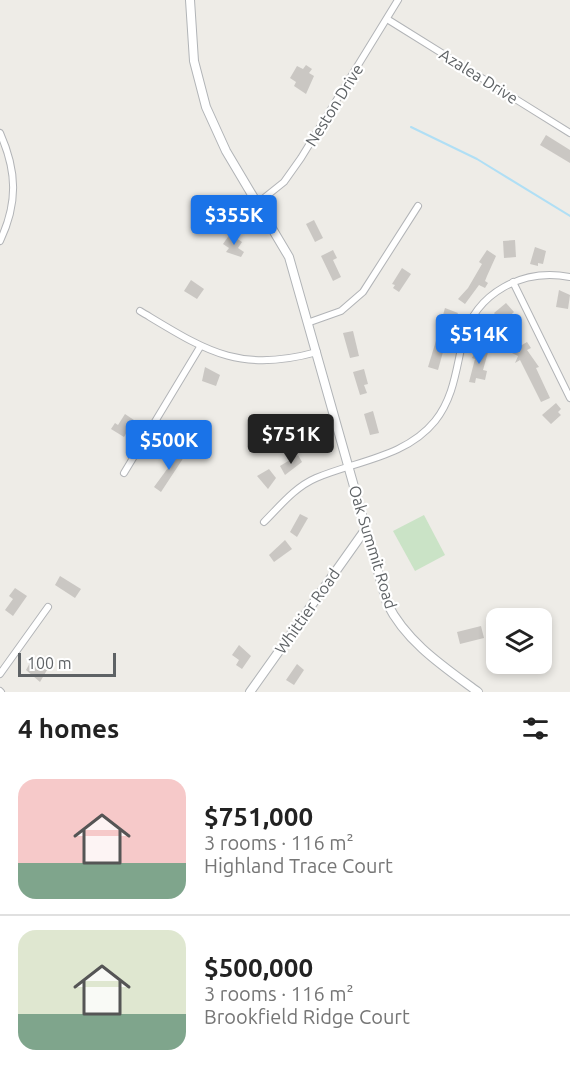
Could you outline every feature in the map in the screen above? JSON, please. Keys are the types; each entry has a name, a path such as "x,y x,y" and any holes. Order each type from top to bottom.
{"main road":[{"name":"Oak Summit Road","path":"190,0 194,61 206,107 226,152 259,202 289,257 310,322 381,587 393,614 426,652 478,692"},
{"name":"Whittier Road","path":"250,692 365,530"}],"street":[{"name":"Neston Drive","path":"259,202 284,182 301,158 398,0"},
{"name":"Azalea Drive","path":"387,19 570,133"},
{"path":"0,133 13,171 15,190 10,217 0,241"},
{"path":"310,322 341,311 363,292 418,206"},
{"path":"264,522 300,487 398,449 429,429 453,389 464,339 471,320 487,300 513,282 537,275 570,277"},
{"path":"513,282 570,398"},
{"path":"140,310 200,347 227,357 257,361 292,359 317,352"},
{"path":"124,472 200,347"},
{"path":"0,674 48,608"}],"green space":[{"path":"424,515 445,555 415,571 393,531"}],"building":[{"path":"306,65 312,69 309,73 314,76 306,94 294,86 296,82 290,78 297,66 303,69"},
{"path":"546,135 570,150 570,163 540,145"},
{"path":"314,220 323,238 315,242 306,224"},
{"path":"230,234 242,242 238,248 244,252 241,257 226,252 229,248 223,244"},
{"path":"515,240 516,257 504,258 503,241"},
{"path":"535,247 546,251 543,264 538,263 538,266 530,264"},
{"path":"333,250 337,258 333,260 341,277 333,281 321,256"},
{"path":"487,250 496,256 485,281 488,283 485,288 479,285 465,304 458,299 468,288"},
{"path":"402,268 411,274 399,292 393,288 395,285 392,284"},
{"path":"191,280 204,289 197,299 184,291"},
{"path":"559,290 570,295 568,309 556,307"},
{"path":"506,303 514,312 502,323 494,313"},
{"path":"445,308 458,313 451,327 441,322"},
{"path":"488,324 500,331 494,342 480,333"},
{"path":"353,331 359,356 350,358 343,333"},
{"path":"439,331 448,334 438,370 428,367"},
{"path":"527,342 531,348 527,350 539,367 536,368 550,398 541,402 520,360 515,363 518,356 510,352"},
{"path":"478,346 489,349 483,370 487,371 485,380 476,378 475,383 469,382 475,359 472,358"},
{"path":"205,367 220,375 216,386 202,381"},
{"path":"364,369 368,384 364,385 367,393 360,395 353,372"},
{"path":"556,403 561,409 558,412 561,415 551,424 542,415"},
{"path":"373,411 379,433 370,435 364,414"},
{"path":"125,414 134,420 124,437 111,429 115,423 118,425"},
{"path":"175,451 184,457 161,492 154,487 173,461 170,459"},
{"path":"298,455 302,462 285,475 280,466"},
{"path":"269,469 276,478 268,489 257,476"},
{"path":"300,514 308,518 297,537 290,532"},
{"path":"285,540 292,549 274,562 269,555"},
{"path":"60,576 81,589 75,598 55,585"},
{"path":"15,588 27,596 13,616 5,610 13,599 9,596"},
{"path":"481,626 484,638 460,644 457,632"},
{"path":"239,645 251,656 242,669 236,665 239,660 232,655"},
{"path":"31,661 47,670 40,682 26,670"},
{"path":"297,664 304,670 294,685 286,680"}],"waterway":[{"path":"411,127 477,159 570,216"}]}
